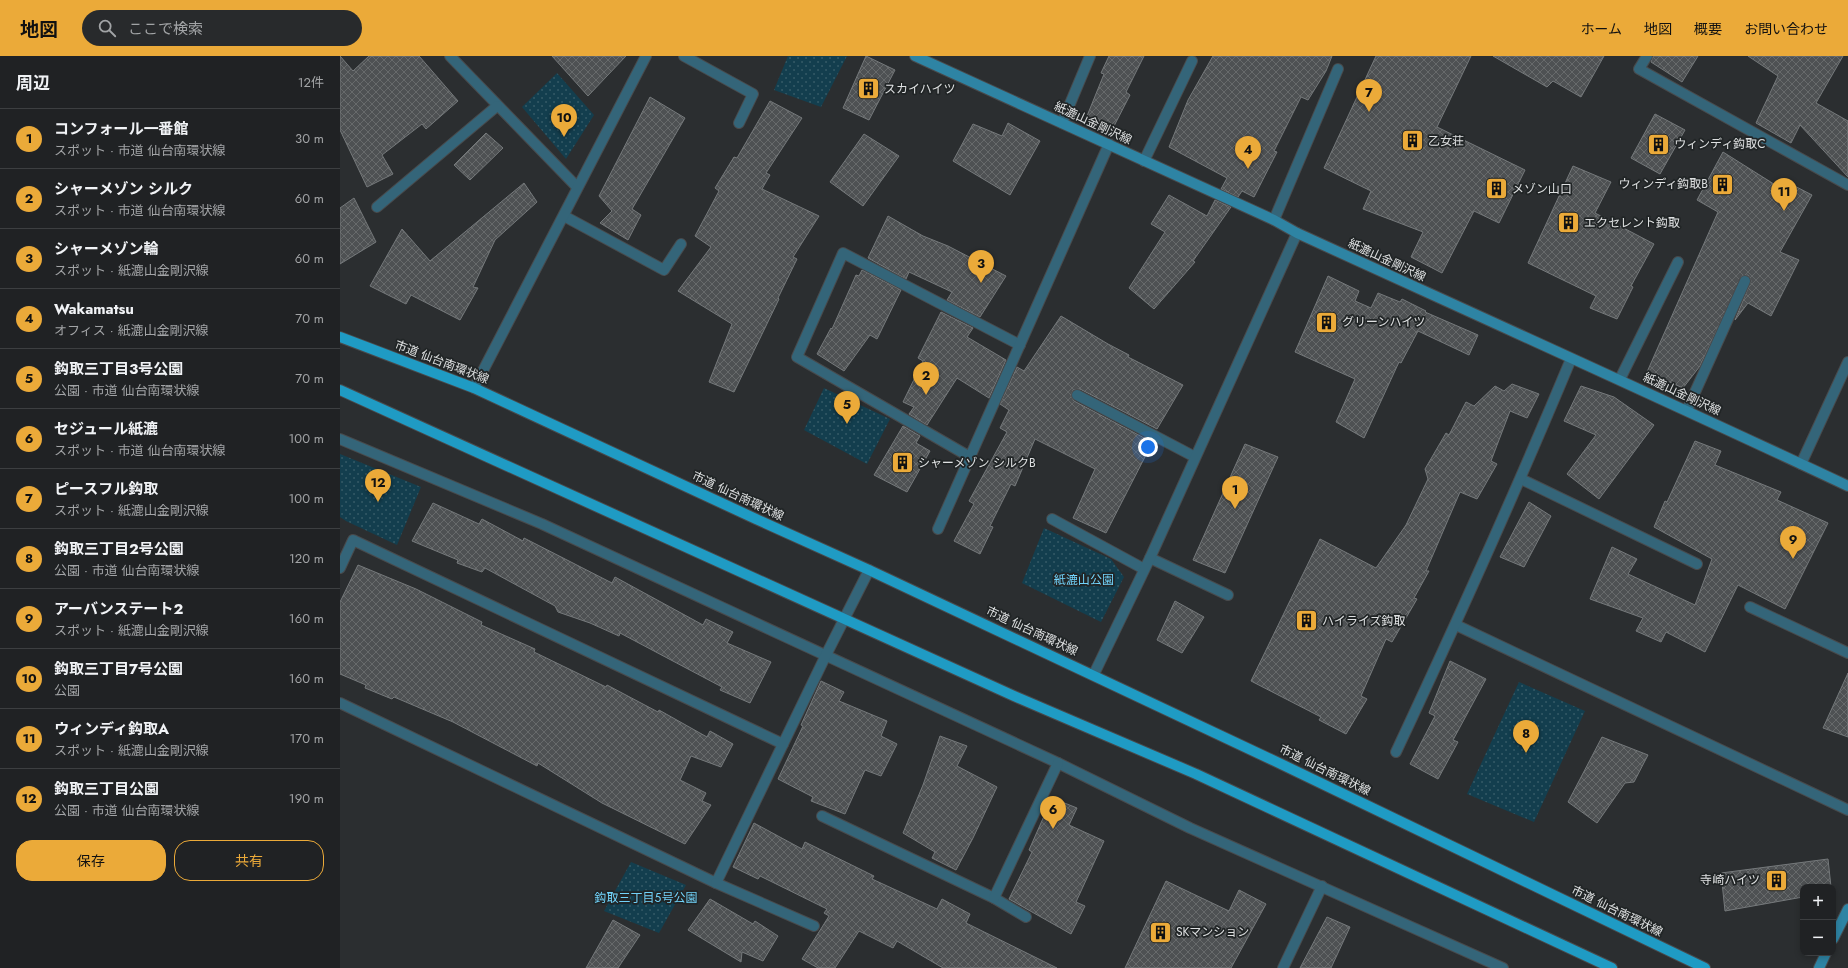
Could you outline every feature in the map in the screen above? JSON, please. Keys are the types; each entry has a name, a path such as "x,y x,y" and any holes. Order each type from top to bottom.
{"main road":[{"name":"市道 仙台南環状線","path":"340,337 474,388 1094,674 1705,968"},
{"path":"340,390 1014,696 1196,774 1612,968"}],"street":[{"path":"450,56 577,187"},
{"path":"474,388 646,56"},
{"path":"684,56 753,94 739,122"},
{"name":"紙漉山金剛沢線","path":"916,56 1274,220 1297,233 1571,359 1620,379 1848,486"},
{"path":"1062,123 1090,56"},
{"path":"1647,56 1639,69 1848,185"},
{"path":"1144,161 1192,61"},
{"path":"1274,220 1338,69"},
{"path":"377,207 497,106"},
{"path":"938,529 1109,144"},
{"path":"564,216 664,270 681,244"},
{"path":"1094,674 1150,558 1297,233"},
{"path":"970,457 797,357 843,252 1020,345"},
{"path":"1620,379 1678,262"},
{"path":"1687,410 1745,281"},
{"path":"1396,752 1456,625 1521,479 1571,359"},
{"path":"1801,464 1848,362"},
{"path":"1077,395 1195,457"},
{"path":"340,439 542,524 1058,763 1190,828 1503,968"},
{"path":"1521,479 1697,564"},
{"path":"1052,519 1144,569"},
{"path":"340,568 353,540 783,744"},
{"path":"1150,558 1228,595"},
{"path":"716,883 826,655 869,570"},
{"path":"1750,607 1848,653"},
{"path":"1456,625 1848,810"},
{"path":"340,702 716,883 814,926"},
{"path":"994,898 1058,763"},
{"path":"822,816 994,898 1026,918"},
{"path":"1283,968 1322,886"},
{"path":"1836,933 1848,909"},
{"path":"1819,968 1825,956"}],"green space":[{"path":"788,56 847,56 821,107 774,90"},
{"path":"557,73 594,115 566,159 522,107"},
{"path":"824,388 890,419 867,464 804,430"},
{"path":"340,454 421,487 397,545 340,517"},
{"name":"紙漉山公園","path":"1044,528 1111,559 1124,577 1101,622 1022,583"},
{"path":"1519,682 1585,711 1534,822 1467,794"},
{"name":"鈎取三丁目5号公園","path":"631,862 686,885 659,933 604,911"}],"building":[{"path":"340,56 353,71 369,56 419,56 458,101 426,129 422,124 382,155 393,174 367,187 340,130"},
{"path":"552,56 626,56 588,96"},
{"name":"スカイハイツ","path":"866,56 895,70 869,120 843,108"},
{"path":"1109,56 1144,56 1126,92 1130,95 1113,128 1087,116 1104,74 1101,73"},
{"path":"1213,56 1332,56 1326,71 1308,100 1301,97 1274,151 1277,152 1254,197 1242,191 1238,197 1221,189 1227,178 1169,147 1188,100"},
{"path":"1376,56 1471,56 1437,127 1525,170 1499,223 1474,211 1442,273 1411,257 1423,232 1363,209 1371,191 1324,168"},
{"path":"1493,56 1604,56 1581,97 1553,81 1547,87"},
{"path":"1653,56 1698,56 1682,82 1651,62"},
{"path":"1748,56 1843,56 1816,103 1848,121 1848,177 1800,125 1791,143 1756,123 1778,76"},
{"path":"650,97 685,118 632,209 641,215 628,240 600,223 612,211 599,196"},
{"path":"770,101 802,118 766,173 770,175 762,189 819,216 793,257 797,259 734,392 709,382 732,324 678,291 711,247 695,236 719,191 715,188 734,157 737,158"},
{"name":"ウィンディ鈎取C","path":"1655,114 1685,130 1660,174 1631,158"},
{"path":"1008,123 1040,141 1010,195 953,161 973,124 1002,136"},
{"path":"486,133 503,148 470,180 454,165"},
{"path":"864,134 899,156 863,206 830,182"},
{"path":"1723,152 1777,186 1783,180 1812,195 1780,252 1799,260 1771,316 1748,303 1735,320 1751,281 1748,275 1742,276 1700,366 1683,388 1647,372 1718,212 1697,200"},
{"path":"1573,166 1611,182 1595,213 1654,244 1631,286 1633,287 1617,319 1590,308 1596,296 1528,263"},
{"path":"524,183 537,202 495,240 473,287 478,288 460,320 411,295 406,304 370,286 402,229 430,261"},
{"path":"1169,195 1207,216 1215,200 1231,207 1193,261 1195,262 1154,309 1129,288 1165,232 1151,224"},
{"path":"354,198 376,242 340,264 340,208"},
{"path":"888,216 923,236 948,246 1006,276 980,317 947,300 952,292 909,272 906,279 868,258"},
{"path":"862,270 901,290 877,339 870,335 844,371 817,354 831,328 832,329 856,275 859,276"},
{"path":"1328,276 1359,291 1355,301 1371,308 1378,293 1400,302 1402,299 1426,311 1425,312 1478,335 1469,355 1418,331 1401,363 1399,362 1364,438 1336,422 1355,379 1295,352"},
{"path":"941,312 973,328 967,337 1006,360 989,398 957,378 927,425 909,414 914,407 903,402 923,361 918,358"},
{"path":"1061,316 1129,355 1128,357 1183,385 1157,429 1080,389 1073,390 1071,396 1074,401 1150,441 1145,449 1148,451 1106,533 1073,518 1095,469 1035,439 1015,486 1011,484 990,526 993,527 980,554 954,541 974,504 969,501 1007,432 1000,428 1009,410 1000,404 1017,367 1024,371"},
{"path":"1512,384 1539,394 1527,418 1510,411 1491,461 1497,464 1477,499 1460,492 1426,571 1429,571 1414,598 1417,599 1392,642 1386,639 1361,696 1367,699 1346,734 1319,720 1321,717 1251,681 1320,539 1376,568 1406,525 1428,479 1425,469 1446,433 1449,435 1466,402 1474,406 1495,386 1504,391"},
{"path":"1581,386 1614,397 1654,425 1599,499 1567,474 1596,435 1564,421"},
{"name":"シャーメゾン シルクB","path":"903,426 920,436 916,443 930,451 907,492 874,475"},
{"path":"1695,441 1721,451 1715,465 1781,492 1777,500 1828,523 1785,609 1738,585 1705,652 1666,632 1661,642 1636,631 1643,618 1590,599 1612,547 1637,559 1628,574 1695,605 1712,559 1654,527 1665,501 1667,502"},
{"path":"1245,444 1278,457 1225,573 1193,560"},
{"path":"1529,502 1551,516 1524,567 1500,557"},
{"path":"433,503 479,524 482,519 523,541 524,538 612,583 615,577 703,625 706,619 733,632 727,643 771,662 750,703 720,690 722,687 620,633 619,636 590,623 558,612 555,606 485,568 482,572 457,563 458,560 412,541"},
{"path":"358,565 416,589 482,622 481,625 535,649 534,652 606,687 607,685 658,712 659,710 707,737 710,731 733,744 721,767 691,756 680,780 706,793 702,801 711,805 685,844 602,803 538,763 537,766 453,722 394,697 392,699 365,688 366,685 340,674 340,602"},
{"path":"1175,601 1204,617 1182,653 1157,640"},
{"path":"1450,661 1486,679 1453,740 1458,742 1438,779 1410,764 1435,716 1429,713"},
{"path":"1848,673 1848,737 1823,728"},
{"path":"821,681 844,692 839,701 887,721 881,736 897,744 881,776 865,770 845,814 811,801 813,797 778,779 803,726 801,725"},
{"path":"940,736 967,746 957,766 997,787 956,870 932,858 935,852 903,833 923,785"},
{"path":"1602,737 1648,755 1634,782 1625,783 1597,823 1568,802"},
{"path":"1052,798 1077,808 1069,825 1104,841 1076,902 1085,906 1071,934 1009,899 1032,852 1029,850"},
{"path":"754,823 802,849 805,842 874,876 872,879 937,909 942,899 970,914 966,923 1057,968 943,968 897,941 893,948 859,931 835,968 818,968 802,959 829,916 824,913 827,909 760,876 758,879 733,867"},
{"name":"寺崎ハイツ","path":"1828,859 1831,884 1800,884 1800,898 1725,911 1721,873"},
{"path":"1166,881 1229,911 1239,890 1266,904 1231,968 1125,968"},
{"path":"710,899 753,924 755,921 778,936 763,961 742,952 741,962 688,930"},
{"path":"1327,917 1350,927 1331,968 1300,968"},
{"path":"613,920 640,935 618,968 586,968"}],"place":[{"name":"スカイハイツ","path":"868,89"},
{"name":"ピースフル鈎取","path":"1369,112"},
{"name":"鈎取三丁目7号公園","path":"564,137"},
{"name":"乙女荘","path":"1412,141"},
{"name":"ウィンディ鈎取C","path":"1658,144"},
{"name":"Wakamatsu","path":"1248,169"},
{"name":"ウィンディ鈎取B","path":"1723,184"},
{"name":"メゾン山口","path":"1496,189"},
{"name":"ウィンディ鈎取A","path":"1784,211"},
{"name":"エクセレント鈎取","path":"1569,223"},
{"name":"シャーメゾン輪","path":"981,283"},
{"name":"グリーンハイツ","path":"1327,322"},
{"name":"シャーメゾン シルク","path":"926,395"},
{"name":"鈎取三丁目3号公園","path":"847,424"},
{"name":"シャーメゾン シルクB","path":"902,463"},
{"name":"鈎取三丁目公園","path":"378,502"},
{"name":"コンフォール一番館","path":"1235,509"},
{"name":"アーバンステート2","path":"1793,559"},
{"name":"ハイライズ鈎取","path":"1307,621"},
{"name":"鈎取三丁目2号公園","path":"1526,753"},
{"name":"セジュール紙漉","path":"1053,829"},
{"name":"寺崎ハイツ","path":"1776,880"},
{"name":"SKマンション","path":"1161,932"}]}
